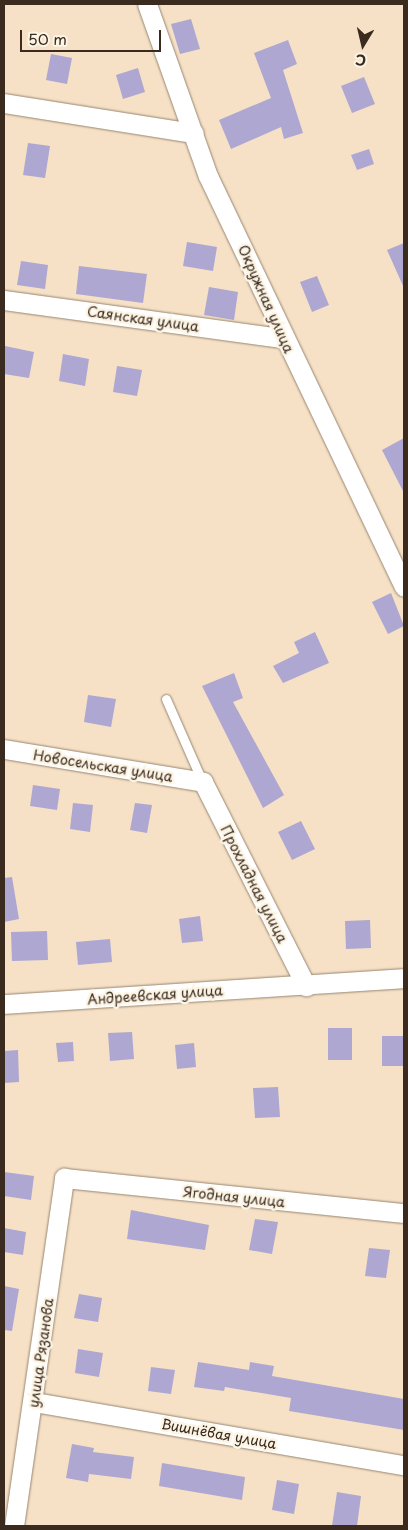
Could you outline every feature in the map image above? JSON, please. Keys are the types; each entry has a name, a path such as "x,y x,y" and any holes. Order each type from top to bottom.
{"street":[{"name":"Окружная улица","path":"147,4 208,176 283,338 404,587"},
{"path":"4,104 194,133"},
{"name":"Саянская улица","path":"4,300 283,338"},
{"name":"Новосельская улица","path":"4,749 203,782"},
{"name":"Прохладная улица","path":"203,782 306,986"},
{"name":"Андреевская улица","path":"4,1004 306,986 404,978"},
{"name":"Ягодная улица","path":"64,1178 404,1213"},
{"name":"улица Рязанова","path":"14,1526 34,1402 64,1178"},
{"name":"Вишнёвая улица","path":"34,1402 404,1465"}],"lane":[{"path":"166,699 203,782"}],"building":[{"path":"191,19 200,49 180,54 171,24"},
{"path":"288,40 297,64 283,70 303,133 284,139 281,127 231,149 219,120 271,98 254,53"},
{"path":"51,54 72,58 67,84 46,80"},
{"path":"138,68 145,92 123,99 116,75"},
{"path":"364,77 375,104 352,113 341,86"},
{"path":"28,143 50,146 45,178 23,175"},
{"path":"369,149 374,164 357,170 351,155"},
{"path":"187,242 217,247 213,271 183,266"},
{"path":"404,243 404,288 387,250"},
{"path":"21,261 48,265 45,289 17,285"},
{"path":"79,266 147,274 143,303 76,294"},
{"path":"317,276 329,305 312,312 300,282"},
{"path":"209,287 238,292 234,320 204,315"},
{"path":"5,346 34,352 29,378 4,374"},
{"path":"63,354 89,359 85,386 59,381"},
{"path":"117,366 142,370 137,396 113,392"},
{"path":"404,438 404,493 382,450"},
{"path":"391,593 404,626 388,634 372,602"},
{"path":"315,632 329,663 283,683 273,666 299,653 294,642"},
{"path":"234,673 243,698 233,702 284,795 263,808 202,686"},
{"path":"88,695 116,699 111,727 84,722"},
{"path":"33,785 60,789 57,810 30,806"},
{"path":"73,803 93,805 90,832 70,829"},
{"path":"135,803 152,805 147,833 130,830"},
{"path":"301,821 315,849 292,860 278,832"},
{"path":"12,877 19,919 4,922 4,878"},
{"path":"200,916 203,941 182,943 179,919"},
{"path":"370,920 371,948 346,949 345,921"},
{"path":"47,931 48,960 12,961 11,932"},
{"path":"110,939 112,962 78,965 76,942"},
{"path":"328,1028 352,1028 352,1060 328,1060"},
{"path":"132,1032 134,1059 110,1061 108,1033"},
{"path":"382,1036 404,1036 404,1066 382,1066"},
{"path":"73,1042 74,1061 58,1062 56,1043"},
{"path":"194,1043 196,1067 177,1069 175,1045"},
{"path":"18,1050 19,1082 4,1083 4,1051"},
{"path":"278,1087 280,1117 255,1118 253,1088"},
{"path":"4,1172 34,1176 31,1200 4,1196"},
{"path":"131,1210 209,1225 205,1250 127,1239"},
{"path":"255,1219 278,1222 272,1254 249,1250"},
{"path":"4,1228 26,1232 23,1255 4,1252"},
{"path":"369,1248 390,1250 386,1278 365,1276"},
{"path":"4,1286 19,1289 12,1331 4,1330"},
{"path":"79,1294 102,1298 98,1322 74,1318"},
{"path":"78,1349 103,1353 99,1377 75,1373"},
{"path":"198,1362 249,1370 250,1362 274,1366 272,1376 404,1399 404,1430 289,1411 291,1398 225,1387 224,1391 194,1387"},
{"path":"151,1367 175,1370 171,1394 148,1391"},
{"path":"72,1444 94,1448 93,1452 134,1457 131,1479 89,1474 88,1482 66,1478"},
{"path":"162,1463 245,1477 242,1500 159,1486"},
{"path":"277,1480 299,1484 294,1514 272,1510"},
{"path":"337,1492 361,1496 357,1526 332,1526"}]}
